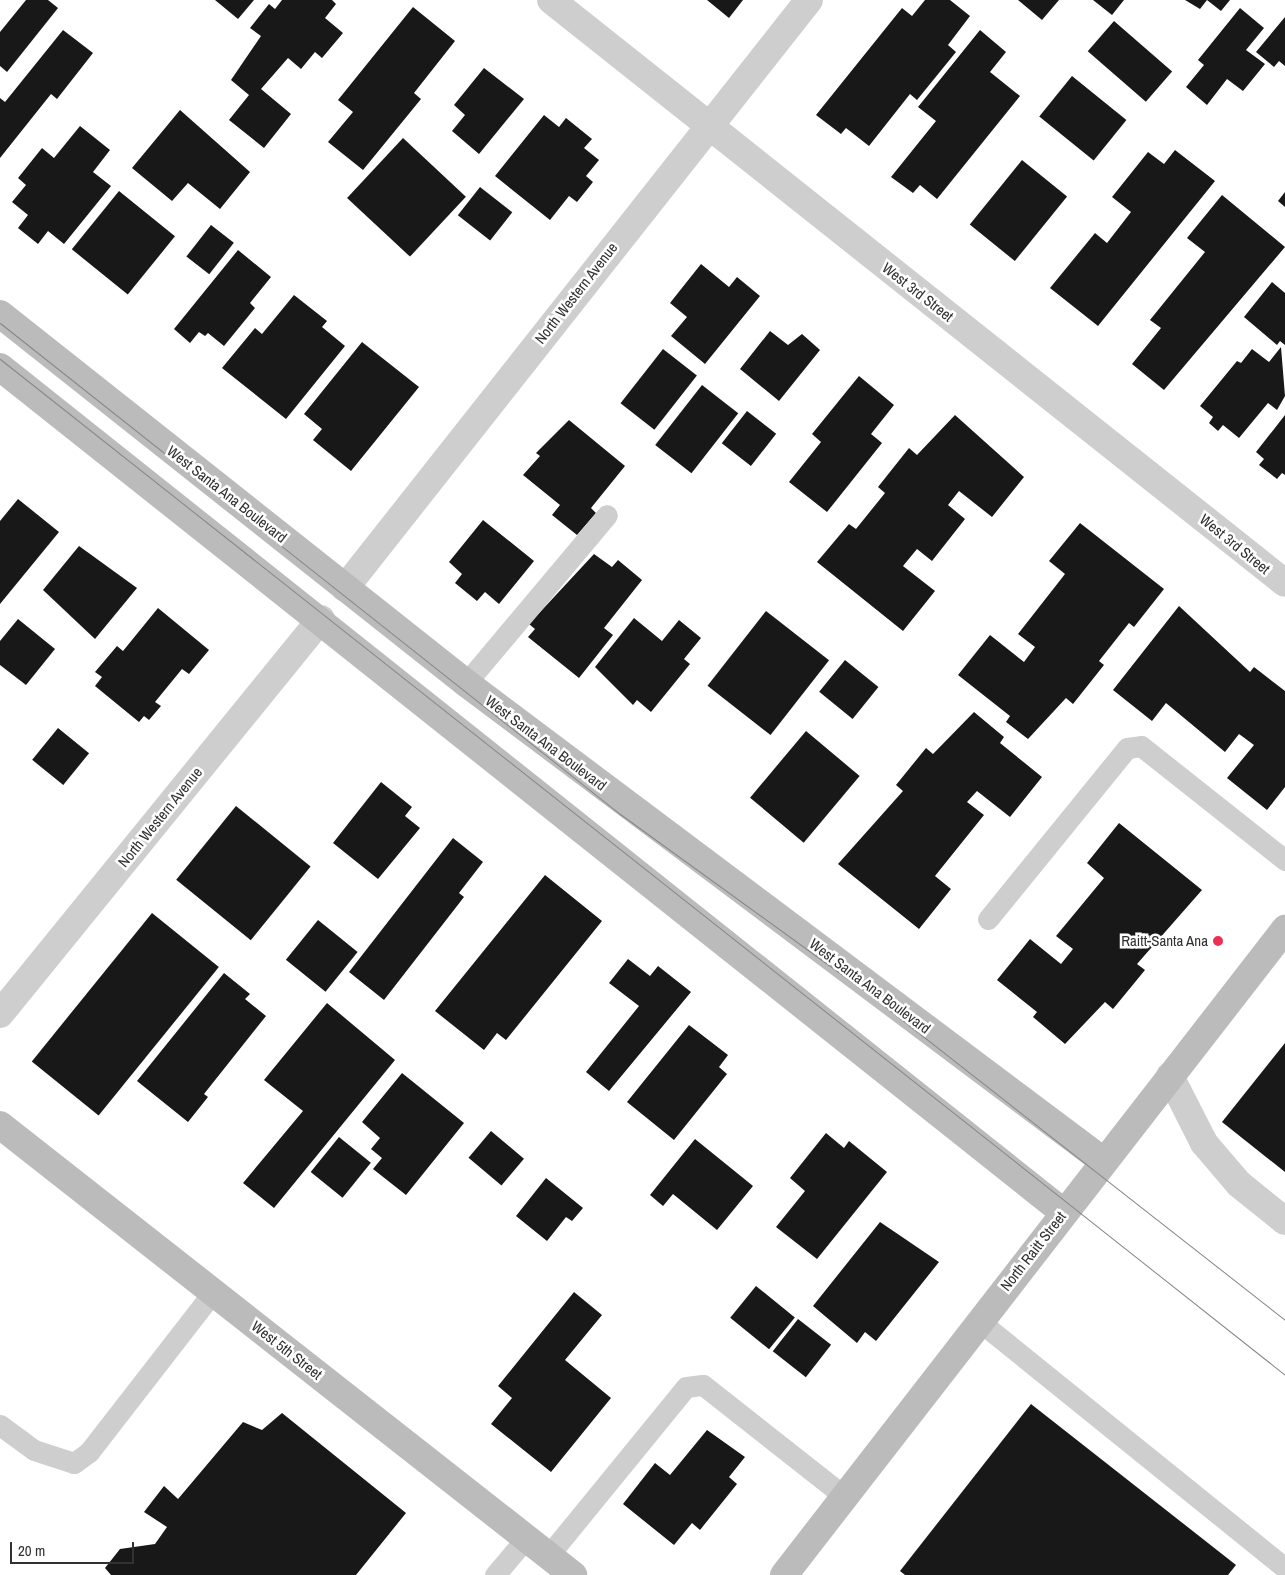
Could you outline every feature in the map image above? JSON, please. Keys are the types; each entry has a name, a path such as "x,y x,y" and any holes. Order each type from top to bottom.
{"main road":[{"name":"West Santa Ana Boulevard","path":"0,314 466,683 1102,1160"},
{"path":"0,367 321,619 1063,1212"},
{"name":"North Raitt Street","path":"784,1575 1102,1160 1285,929"},
{"name":"West 5th Street","path":"0,1126 573,1575"}],"street":[{"name":"West 3rd Street","path":"551,0 1285,583"},
{"name":"North Western Avenue","path":"344,588 708,125 809,0"},
{"name":"North Western Avenue","path":"0,1014 321,619"},
{"path":"1170,1076 1204,1143 1239,1184 1285,1221"}],"lane":[{"path":"466,683 607,515"},
{"path":"988,919 1127,748 1141,746 1285,860"},
{"path":"0,1425 34,1450 74,1463 89,1452 213,1292"},
{"path":"979,1321 1285,1568"},
{"path":"548,1556 686,1387 703,1386 844,1496"},
{"path":"495,1575 526,1538"}],"building":[{"path":"26,0 48,0 58,8 7,72 0,66 0,32"},
{"path":"215,0 254,0 238,19"},
{"path":"282,0 332,0 336,4 325,18 343,33 322,58 315,52 301,69 288,58 261,89 291,114 264,148 229,120 249,95 231,80 261,36 250,28 269,4 275,9"},
{"path":"707,0 743,0 729,18"},
{"path":"925,0 950,0 970,16 948,45 956,52 917,100 910,94 869,146 846,128 841,134 816,115 902,8 912,16"},
{"path":"1018,0 1059,0 1042,20"},
{"path":"1093,0 1124,0 1112,15"},
{"path":"1185,0 1207,0 1200,9"},
{"path":"1207,0 1230,0 1221,11"},
{"path":"413,7 455,41 414,93 421,99 363,170 328,142 353,112 338,100"},
{"path":"1240,8 1264,28 1246,50 1265,64 1243,91 1227,79 1207,105 1186,87 1204,65 1198,60"},
{"path":"1285,17 1285,66 1279,61 1274,67 1256,52"},
{"path":"1114,21 1172,72 1146,102 1088,51"},
{"path":"63,30 93,53 57,99 51,94 0,158 0,98 5,102"},
{"path":"980,30 1006,52 990,72 1020,96 937,199 920,185 913,193 891,177 936,121 918,107"},
{"path":"484,68 524,99 479,154 452,131 465,115 454,105"},
{"path":"1072,76 1126,120 1094,160 1039,116"},
{"path":"180,110 250,172 220,209 188,183 172,201 132,168"},
{"path":"544,115 559,127 566,118 592,139 584,148 599,160 586,176 593,182 577,202 569,196 550,220 495,176"},
{"path":"80,126 110,150 93,172 111,186 64,244 48,231 38,244 18,228 28,215 12,202 26,185 18,178 42,148 54,158"},
{"path":"403,138 466,197 410,257 347,198"},
{"path":"1175,150 1215,181 1098,326 1050,288 1095,233 1107,243 1131,212 1112,197 1148,152 1164,164"},
{"path":"1022,160 1067,197 1015,261 970,225"},
{"path":"480,187 512,212 490,241 458,215"},
{"path":"119,191 175,236 128,295 72,249"},
{"path":"1285,192 1285,207 1278,201"},
{"path":"1222,195 1285,247 1164,390 1132,364 1161,328 1150,320 1205,252 1187,238"},
{"path":"211,225 234,243 209,274 186,257"},
{"path":"238,250 271,277 250,303 255,308 224,346 208,333 205,336 199,332 190,343 174,329"},
{"path":"701,264 729,287 737,277 760,296 705,364 671,336 687,317 670,303"},
{"path":"1272,282 1285,293 1285,345 1280,341 1277,345 1244,317"},
{"path":"294,295 327,321 322,327 345,346 286,419 222,368 255,328 262,334"},
{"path":"770,331 788,345 802,334 820,350 779,401 740,369"},
{"path":"362,342 419,387 351,471 313,440 322,429 304,414"},
{"path":"1281,347 1285,396 1277,410 1268,403 1239,438 1223,425 1218,431 1209,423 1213,417 1200,406 1237,361 1241,363 1252,349 1269,362"},
{"path":"663,349 697,375 654,430 621,403"},
{"path":"859,376 894,405 871,434 882,443 827,512 789,482 821,442 812,434"},
{"path":"702,385 738,413 691,473 655,445"},
{"path":"747,411 776,434 751,466 722,443"},
{"path":"955,415 1024,477 992,517 959,491 948,505 965,519 932,561 917,549 903,566 935,591 903,631 817,562 849,524 856,529 885,493 878,487 909,448 917,455"},
{"path":"1285,415 1285,475 1282,473 1277,479 1259,465 1264,459 1256,452"},
{"path":"569,420 625,466 591,508 596,513 577,535 552,515 560,505 523,475 540,456 536,453"},
{"path":"18,499 59,532 0,604 0,521"},
{"path":"483,520 534,561 499,604 485,592 477,601 455,583 462,574 449,562"},
{"path":"1080,523 1164,589 1134,627 1129,623 1099,661 1104,665 1073,704 1066,698 1028,739 1006,722 1010,716 958,675 990,635 1024,662 1035,647 1018,634 1065,574 1049,561"},
{"path":"79,546 137,588 95,639 43,590"},
{"path":"594,554 612,567 618,560 642,580 604,628 613,635 579,678 528,637 535,629 529,624"},
{"path":"1179,606 1250,672 1254,667 1285,691 1285,787 1267,810 1227,778 1254,745 1239,734 1225,752 1166,703 1152,721 1113,690"},
{"path":"158,608 209,650 189,674 182,669 155,702 161,706 149,720 144,716 139,722 95,686 102,677 95,672 117,646 123,651"},
{"path":"766,611 829,660 771,735 708,686"},
{"path":"634,618 662,641 679,620 701,638 684,659 690,664 651,712 637,700 633,705 595,667"},
{"path":"18,619 55,649 26,685 0,665 0,641"},
{"path":"845,660 878,687 853,719 819,692"},
{"path":"974,712 1004,737 1000,743 1042,777 1010,817 977,791 967,802 984,815 935,876 951,889 919,929 838,864 903,791 896,785 926,748 933,754"},
{"path":"58,728 89,753 63,785 32,760"},
{"path":"806,731 860,776 804,843 750,798"},
{"path":"381,782 412,807 405,816 420,828 378,879 333,843"},
{"path":"236,806 311,866 251,940 176,880"},
{"path":"1119,823 1202,890 1137,964 1145,970 1113,1009 1105,1002 1065,1044 1033,1017 1037,1012 997,980 1030,939 1061,964 1073,949 1056,936 1104,878 1087,863"},
{"path":"453,838 483,862 459,893 464,897 384,1000 349,972"},
{"path":"545,875 602,921 506,1040 497,1033 484,1050 435,1011"},
{"path":"152,913 219,967 99,1116 32,1061"},
{"path":"318,920 358,952 326,992 286,960"},
{"path":"628,959 650,976 658,966 691,992 609,1091 586,1072 639,1006 609,983"},
{"path":"224,973 250,994 245,999 266,1016 204,1094 208,1097 188,1122 137,1081"},
{"path":"327,1003 395,1060 274,1208 243,1183 303,1111 264,1080"},
{"path":"689,1025 728,1055 719,1067 727,1074 674,1140 627,1102"},
{"path":"1285,1043 1285,1172 1222,1122"},
{"path":"402,1073 464,1123 406,1195 373,1169 382,1158 371,1149 380,1138 362,1122"},
{"path":"491,1131 524,1159 501,1185 469,1158"},
{"path":"826,1133 844,1148 849,1141 887,1172 817,1259 776,1227 805,1191 790,1178"},
{"path":"339,1137 371,1163 343,1198 311,1172"},
{"path":"695,1139 753,1186 717,1230 673,1194 663,1206 650,1195"},
{"path":"546,1178 583,1208 572,1221 566,1217 547,1241 516,1216"},
{"path":"880,1222 939,1262 876,1341 865,1332 857,1343 813,1306"},
{"path":"756,1286 795,1317 769,1349 730,1318"},
{"path":"574,1292 602,1315 565,1360 611,1398 551,1472 491,1424 512,1398 498,1386"},
{"path":"798,1319 831,1345 806,1377 773,1351"},
{"path":"1031,1404 1236,1565 1228,1575 905,1575 900,1571"},
{"path":"282,1413 406,1513 356,1575 111,1575 105,1568 120,1549 155,1544 167,1527 144,1512 164,1486 178,1499 243,1422 262,1430"},
{"path":"707,1430 745,1457 729,1477 737,1484 700,1530 692,1523 674,1545 623,1504 655,1463 670,1475"}],"tram line":[{"path":"0,323 620,814 869,994 1285,1320"},
{"path":"0,359 1285,1375"}],"place":[{"name":"Raitt-Santa Ana","path":"1218,941"}]}
